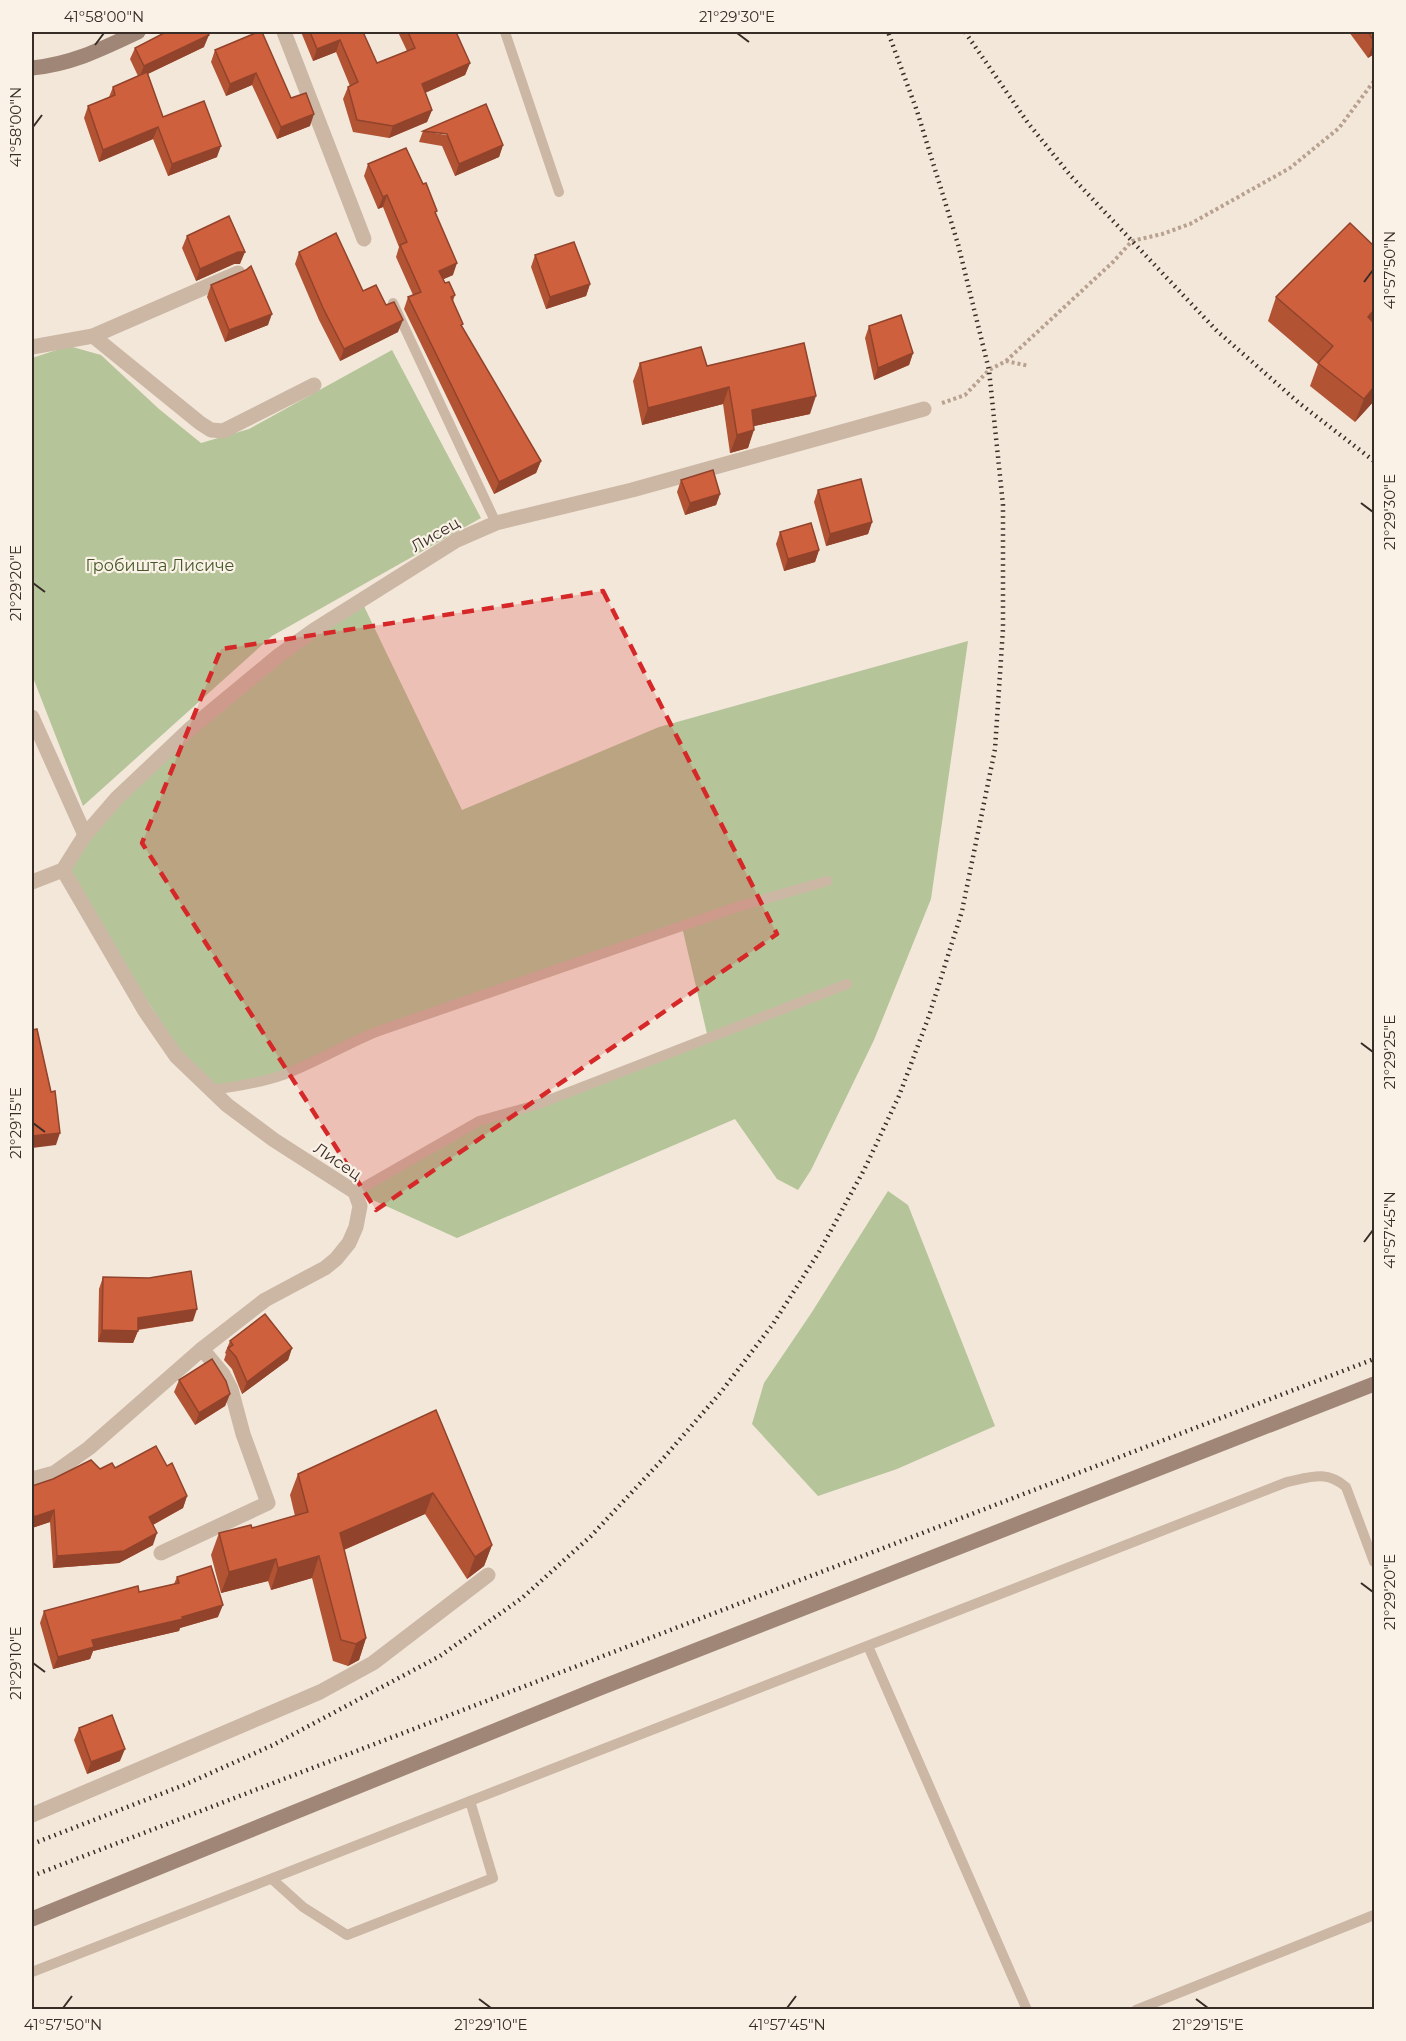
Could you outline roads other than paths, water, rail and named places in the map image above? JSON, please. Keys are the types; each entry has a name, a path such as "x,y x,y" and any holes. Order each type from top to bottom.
{"street":[{"path":"32,68 58,65 98,51 138,32"},
{"path":"284,32 364,239"},
{"path":"32,347 93,336 238,273"},
{"path":"93,336 149,383 211,430 223,431 314,385"},
{"name":"Лисец","path":"32,1479 54,1473 89,1448 202,1349 265,1300 325,1268 336,1259 349,1243 356,1227 360,1206 355,1192 274,1140 227,1105 176,1056 145,1011 63,870 85,835 117,798 191,728 278,656 314,630 457,540 496,523 643,487 924,409"},
{"path":"32,717 85,835"},
{"path":"32,882 63,870"},
{"path":"161,1553 268,1503 243,1434 231,1389 223,1374 202,1349"},
{"path":"32,1920 600,1688 1374,1384"},
{"path":"32,1815 320,1692 373,1663 488,1575"}],"lane":[{"path":"505,32 559,192"},
{"path":"393,303 496,523"},
{"path":"211,1090 241,1086 281,1076 376,1032 737,907 827,881"},
{"path":"355,1192 479,1121 536,1105 847,984"},
{"path":"32,1972 1287,1482 1317,1475 1336,1479 1346,1487 1374,1562"},
{"path":"868,1646 1027,2010"},
{"path":"272,1879 303,1907 347,1935 493,1878 470,1801"},
{"path":"1136,2010 1374,1914"}],"railway":[{"path":"32,1844 184,1785 273,1745 440,1656 522,1598 591,1536 661,1461 721,1392 773,1324 819,1252 864,1170 899,1096 929,1016 962,911 995,749 1003,629 1003,505 989,370 958,244 917,111 888,32"},
{"path":"965,32 1028,123 1070,175 1217,331 1299,403 1374,461"},
{"path":"32,1876 1374,1359"}],"park label":[{"name":"Гробишта Лисиче","path":"160,565"}]}
